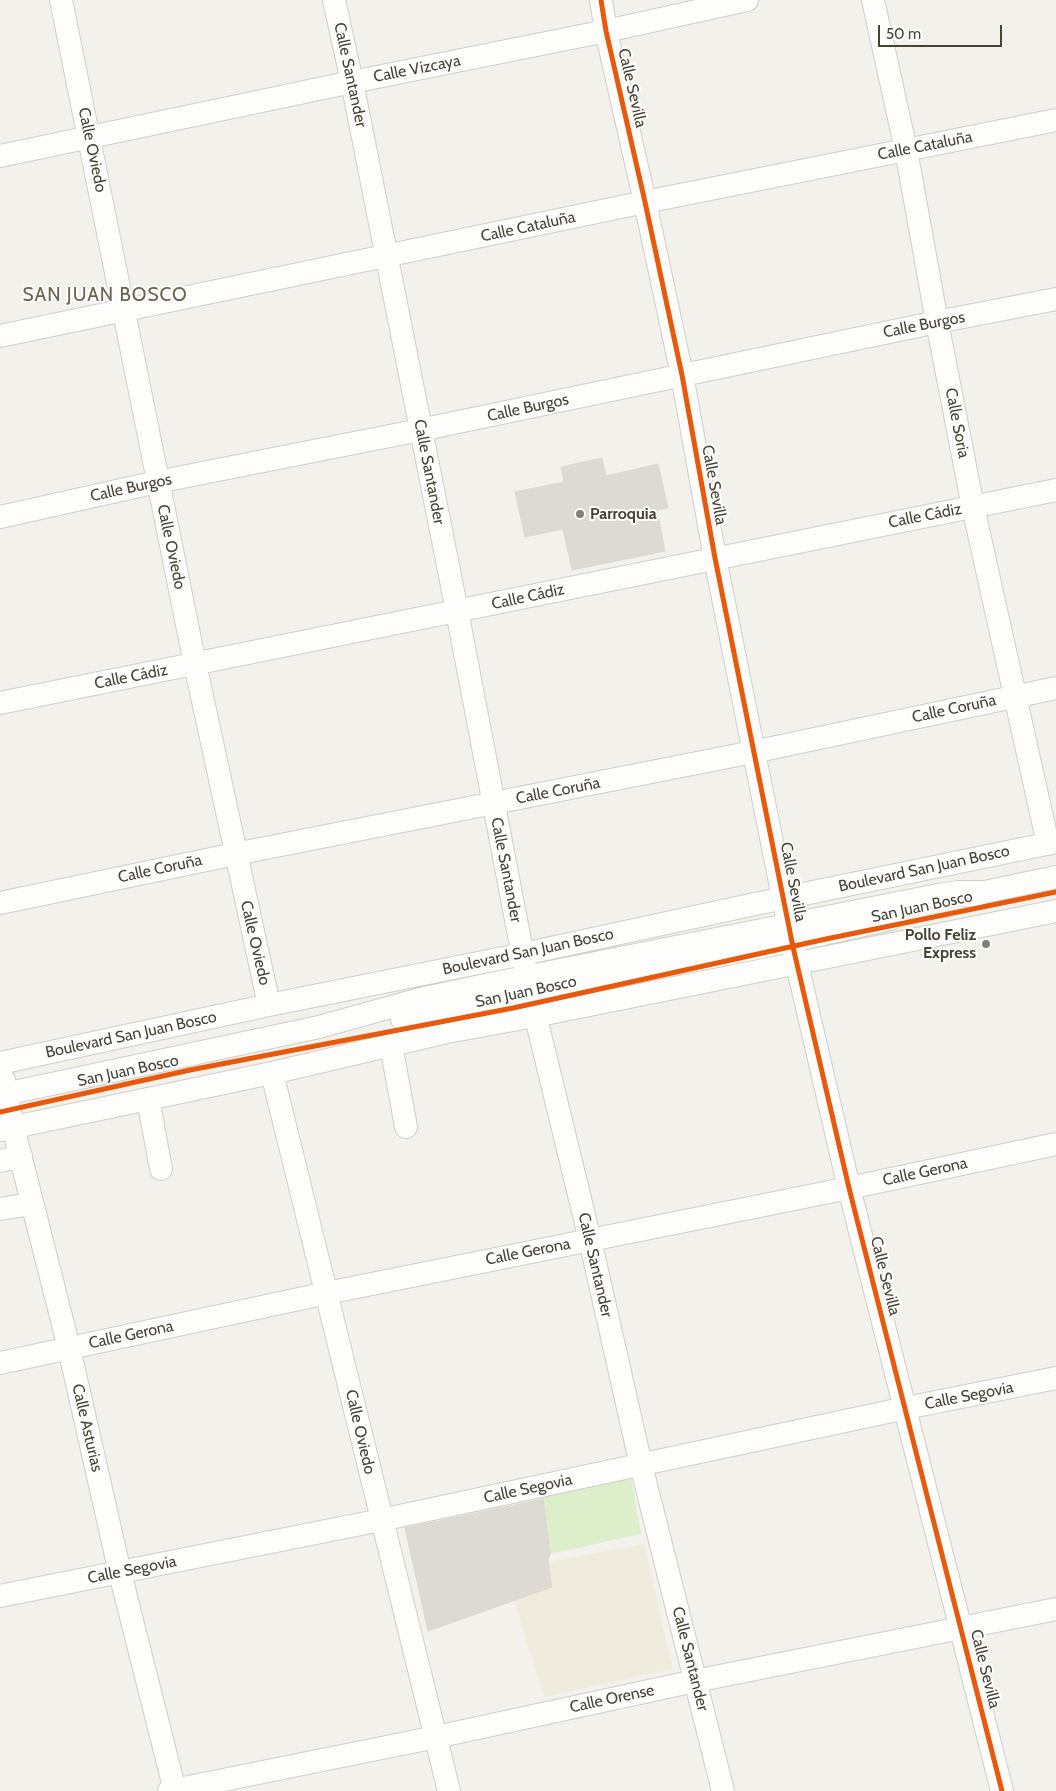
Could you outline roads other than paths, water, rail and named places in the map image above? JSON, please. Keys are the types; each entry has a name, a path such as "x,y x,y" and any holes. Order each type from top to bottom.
{"street":[{"name":"Calle Oviedo","path":"61,0 194,664 269,1005"},
{"name":"Calle Santander","path":"334,0 457,611 528,985 590,1240 641,1465 723,1791"},
{"name":"Calle Sevilla","path":"601,0 606,31 682,375 715,558 793,943 849,1188 1002,1791"},
{"name":"Calle Vizcaya","path":"0,156 606,31 747,0"},
{"name":"Calle Soria","path":"873,0 906,150 937,322 974,507 1016,696 1052,843"},
{"name":"Calle Cataluña","path":"0,336 645,202 1056,120"},
{"name":"Calle Burgos","path":"0,517 157,482 420,430 1056,299"},
{"name":"Calle Cádiz","path":"0,703 1056,490"},
{"name":"Calle Coruña","path":"0,904 235,854 753,752 1056,688"},
{"name":"Boulevard San Juan Bosco","path":"0,1063 269,1005 523,954 1052,843"},
{"path":"7,1129 272,1073 447,1032 535,1016 793,943 938,895 958,892 985,892 1056,877"},
{"path":"3,1095 319,1027 378,1023 528,985 793,943 1056,911"},
{"path":"391,1045 406,1126"},
{"name":"Calle Asturias","path":"0,1063 10,1159 32,1204 69,1348 120,1573 173,1791"},
{"name":"Calle Oviedo","path":"272,1073 448,1791"},
{"path":"148,1099 161,1168"},
{"name":"Calle Gerona","path":"0,1363 327,1293 849,1188 1056,1144"},
{"path":"0,1209 32,1204"},
{"name":"Calle Segovia","path":"0,1596 381,1520 906,1408 1056,1378"},
{"name":"Calle Orense","path":"173,1791 436,1737 695,1680 1056,1609"}],"place":[{"name":"Parroquia","path":"580,514"},
{"name":"Pollo Feliz Express","path":"986,944"}],"district":[{"name":"SAN JUAN BOSCO","path":"105,295"}]}
